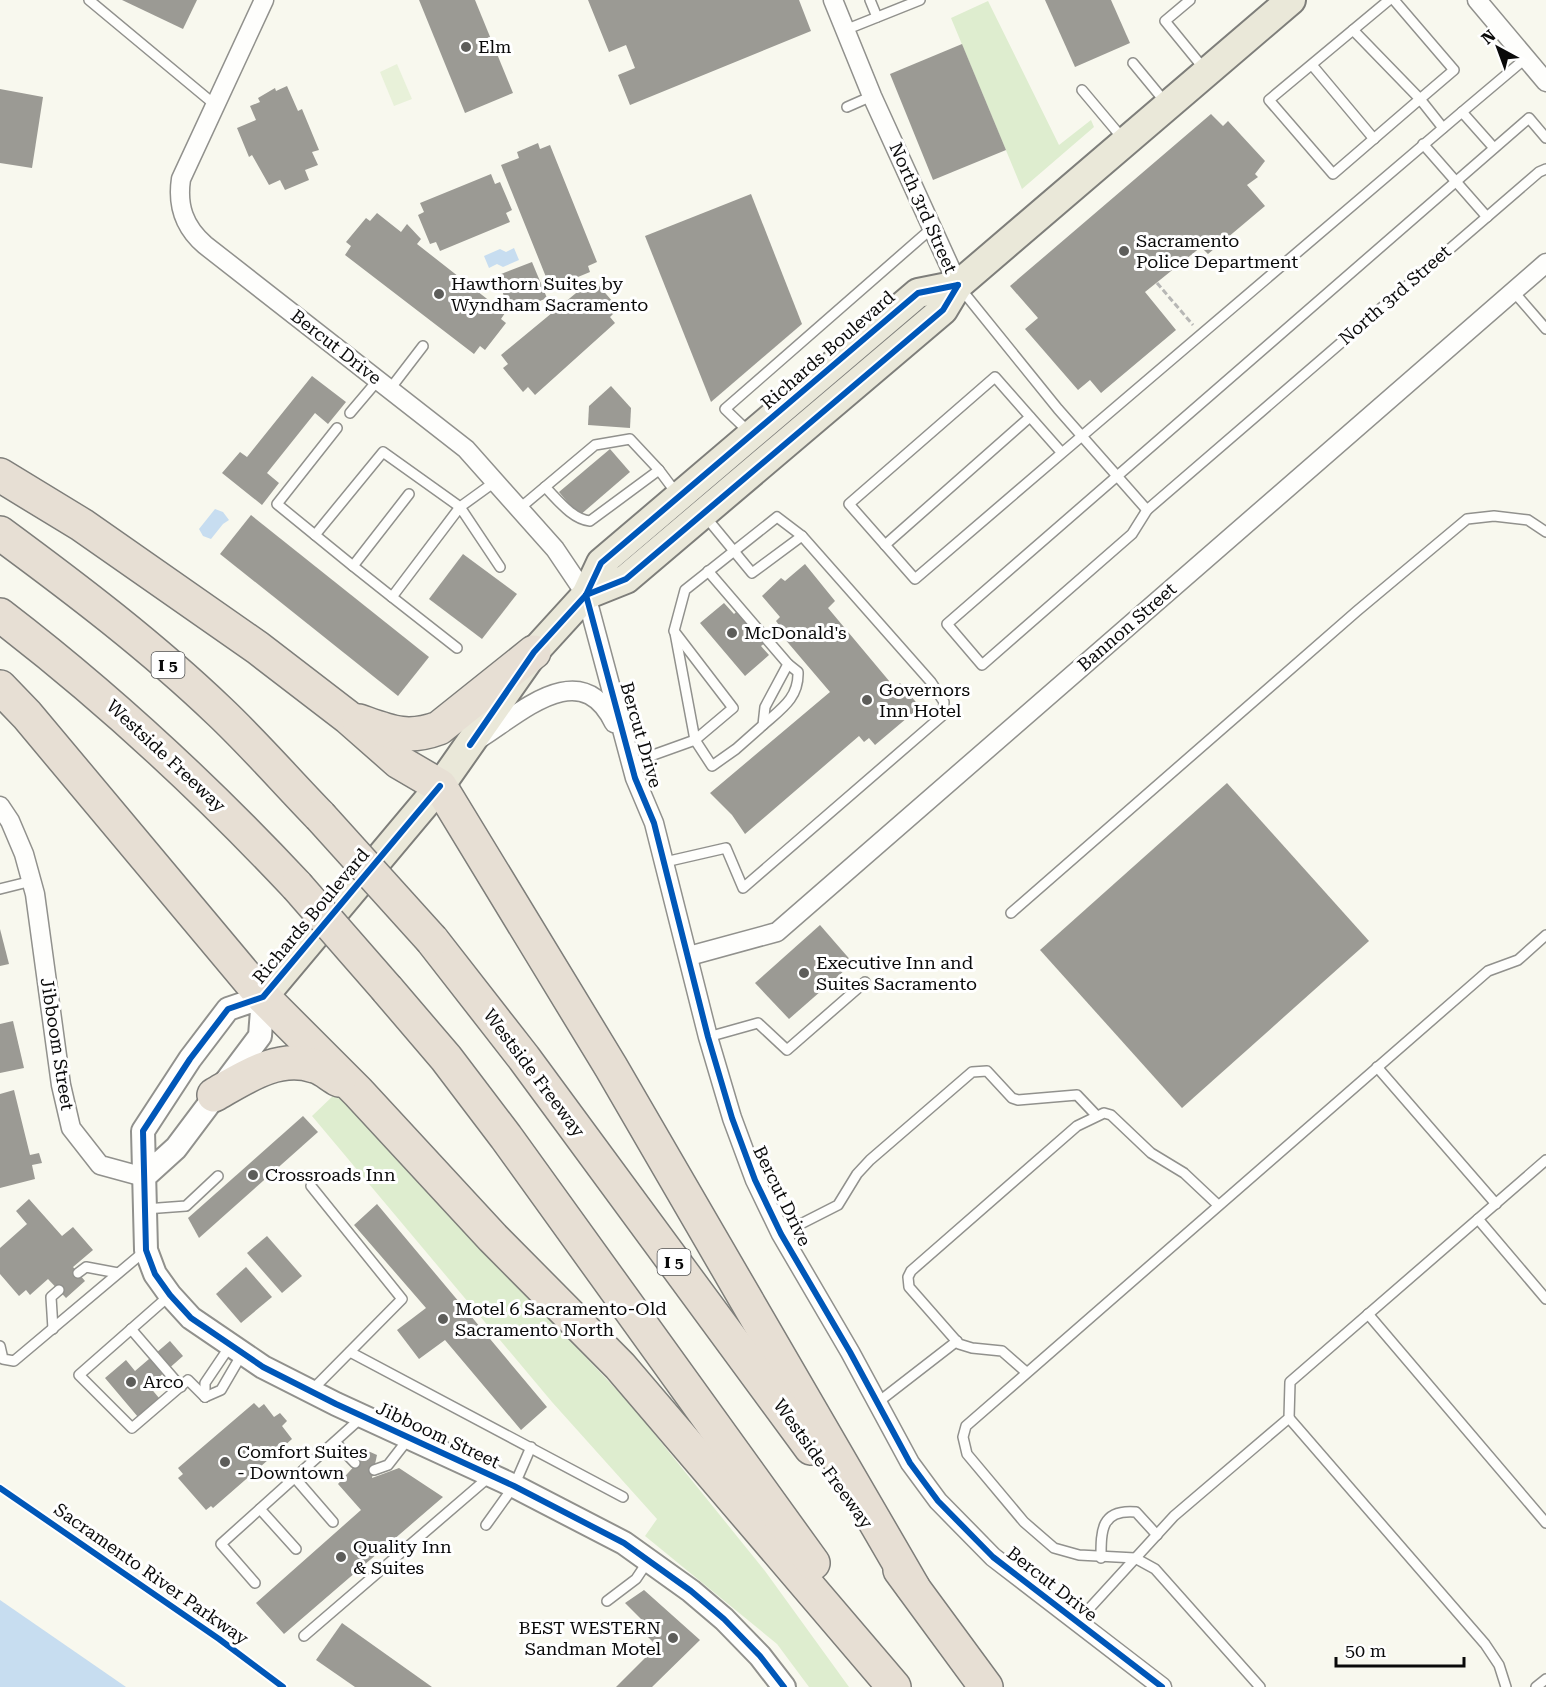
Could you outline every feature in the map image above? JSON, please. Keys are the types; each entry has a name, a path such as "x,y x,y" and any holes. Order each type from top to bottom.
{"highway":[{"path":"0,476 82,525 258,648 349,718 399,762 440,786 617,1078 913,1587"},
{"name":"Westside Freeway","path":"0,533 69,584 146,646 219,711 320,816 432,940 524,1058 986,1687"},
{"name":"Westside Freeway","path":"0,615 112,705 175,762 297,886 447,1058 902,1687"},
{"path":"349,718 408,735 422,734 439,728 534,652"},
{"path":"0,687 27,715 263,997 358,1092 493,1238 620,1366 894,1687"},
{"path":"214,1095 251,1073 280,1063 314,1066 358,1092"}],"main road":[{"name":"Richards Boulevard","path":"586,595 626,579 704,515 943,309 958,285 1291,0"},
{"name":"Richards Boulevard","path":"263,997 440,786 534,652 586,595 602,563 918,293 958,285"}],"street":[{"name":"Bercut Drive","path":"264,0 180,179 180,204 189,227 205,245 466,449 555,549 586,595 628,755 654,824 665,862 708,1037 741,1145 781,1233 910,1463 958,1524 993,1557 1162,1687"},
{"name":"North 3rd Street","path":"833,0 872,96 958,285"},
{"path":"1477,0 1546,82"},
{"name":"Bannon Street","path":"689,956 777,932 1546,263"},
{"path":"470,745 553,693 569,689 591,694 601,702 628,755"},
{"name":"Jibboom Street","path":"0,806 10,821 32,881 61,1085 71,1128 100,1165 144,1177 143,1209 146,1250 155,1274 170,1295 191,1318 236,1350 311,1391 605,1531 649,1560 724,1619 760,1656 784,1687"},
{"name":"Richards Boulevard","path":"263,997 260,1036 176,1148 144,1177 143,1131 178,1076 228,1009 263,997"}],"lane":[{"path":"89,0 214,104"},
{"path":"870,0 877,17"},
{"path":"845,30 920,0"},
{"path":"1190,0 1166,21 1207,72"},
{"path":"1389,0 1269,100 1333,174 1454,70 1394,0"},
{"path":"1353,30 1420,99 1443,128"},
{"path":"1062,453 995,377 849,504 915,579 1526,58"},
{"path":"1133,63 1168,105"},
{"path":"1312,65 1374,139"},
{"path":"1082,90 1126,142"},
{"path":"847,107 872,96"},
{"path":"1462,112 1494,148"},
{"path":"1147,510 1132,534 982,665 947,624 1530,118 1546,138"},
{"path":"1423,144 1487,217"},
{"name":"North 3rd Street","path":"958,285 1083,438 1147,510 1539,172 1546,169"},
{"path":"753,436 725,409 932,228"},
{"path":"1513,291 1546,329"},
{"path":"350,413 423,346"},
{"path":"885,545 1030,417"},
{"path":"338,428 277,504 457,648"},
{"path":"520,508 595,445 630,439 659,470 680,498"},
{"path":"315,535 383,452 460,507 500,567"},
{"path":"545,487 569,511 582,520 590,521 659,470"},
{"path":"392,597 460,507 496,481"},
{"path":"353,566 409,494"},
{"path":"704,515 752,573 801,536"},
{"path":"1011,913 1357,611 1467,519 1494,516 1528,520 1546,531"},
{"path":"665,862 726,848 742,888 944,715 944,702 931,682 801,536 777,517 708,571 685,590 674,631 695,740 712,766 736,749 794,697 799,684 798,672 788,664 708,571"},
{"path":"628,755 695,740 733,708 674,631"},
{"path":"763,725 765,707 788,664"},
{"path":"0,889 32,881"},
{"path":"1260,1687 1155,1569 1135,1558 1101,1557 1054,1548 1024,1522 967,1454 963,1437 966,1426 1488,971 1518,960 1546,935"},
{"path":"708,1037 758,1023 787,1050 865,982"},
{"path":"1377,1067 1496,1204"},
{"path":"781,1233 838,1205 857,1174 870,1160 972,1072 987,1071 1012,1098 1018,1100 1077,1095 1096,1115"},
{"path":"1026,1372 1002,1351 972,1348 957,1341 909,1287 908,1277 911,1271 1077,1126 1104,1113 1111,1115 1151,1153 1184,1173 1218,1205"},
{"path":"1506,1687 1499,1665 1485,1644 1289,1418 1290,1382 1546,1160"},
{"path":"143,1209 186,1206 218,1176"},
{"path":"311,1186 402,1299 311,1391"},
{"path":"1478,1219 1546,1299"},
{"path":"0,1346 3,1359 14,1362 146,1250"},
{"path":"78,1273 86,1267 118,1273"},
{"path":"53,1329 51,1297 59,1290"},
{"path":"170,1295 79,1375 132,1428 188,1380 205,1397"},
{"path":"1368,1314 1546,1523"},
{"path":"132,1329 181,1386"},
{"path":"877,1403 957,1341"},
{"path":"205,1397 205,1383 236,1350"},
{"path":"205,1397 221,1390 236,1350"},
{"path":"350,1352 623,1497"},
{"path":"255,1583 220,1544 363,1417"},
{"path":"1077,1622 1174,1516 1289,1418"},
{"path":"374,1470 388,1466 409,1438"},
{"path":"335,1442 355,1463"},
{"path":"486,1525 514,1486 531,1447"},
{"path":"304,1636 491,1475"},
{"path":"295,1478 333,1522"},
{"path":"260,1509 296,1549"},
{"path":"1101,1557 1101,1530 1110,1517 1121,1511 1136,1512 1157,1535"},
{"path":"607,1601 636,1579 649,1560"},
{"path":"1536,1687 1546,1679"}],"path":[{"path":"1157,283 1202,335"}],"green space":[{"path":"988,1 1059,145 1091,120 1094,127 1022,189 951,18"},
{"path":"397,64 412,99 394,106 380,72"},
{"path":"336,1093 631,1405 765,1571 849,1687 809,1687 777,1644 645,1536 657,1519 552,1402 312,1116"}],"water":[{"path":"514,248 519,260 503,267 497,264 489,268 484,256 500,249 506,252"},
{"path":"215,509 223,512 229,520 211,539 203,536 199,529"},
{"path":"0,1600 113,1678 126,1687 0,1687"}],"building":[{"path":"122,0 197,0 183,29"},
{"name":"Elm","path":"419,0 475,0 513,93 465,113"},
{"path":"588,0 799,0 811,31 630,105 618,75 635,68 626,45 609,52"},
{"path":"1045,0 1111,0 1130,43 1075,67"},
{"path":"962,44 1006,150 933,180 890,74"},
{"path":"287,86 298,111 302,109 319,150 312,152 318,165 305,170 309,180 285,190 280,180 269,185 252,155 249,157 237,128 256,120 250,106 260,102 258,98 275,88 276,91"},
{"path":"0,89 43,97 32,168 0,163"},
{"name":"Sacramento Police Department","path":"1211,114 1223,126 1228,121 1265,161 1255,174 1258,177 1247,185 1265,206 1208,254 1201,247 1145,292 1176,330 1101,393 1090,380 1078,390 1025,329 1038,318 1010,286"},
{"name":"Hawthorn Suites by Wyndham Sacramento","path":"538,143 540,149 550,145 597,262 588,266 590,272 561,284 559,278 548,282 501,165 519,158 517,152"},
{"name":"Hawthorn Suites by Wyndham Sacramento","path":"491,174 495,184 500,182 512,210 506,213 510,222 440,251 436,242 430,244 418,215 424,212 420,203"},
{"path":"751,194 802,324 711,402 645,236"},
{"name":"Hawthorn Suites by Wyndham Sacramento","path":"377,213 401,232 407,224 421,239 417,244 505,313 501,319 506,323 485,350 480,346 474,354 345,255 351,246 346,242 366,218 370,221"},
{"name":"Hawthorn Suites by Wyndham Sacramento","path":"532,262 547,298 518,310 515,303 508,306 496,276"},
{"name":"Hawthorn Suites by Wyndham Sacramento","path":"593,279 613,302 609,306 614,313 610,317 615,323 535,395 528,387 523,392 503,368 508,364 501,355"},
{"path":"312,376 346,402 328,424 315,413 267,473 279,483 262,505 222,473 240,452 247,457"},
{"path":"611,386 631,408 630,428 588,425 589,406"},
{"path":"610,449 630,472 579,516 559,492"},
{"path":"251,515 429,657 398,696 220,554"},
{"path":"463,554 517,594 482,639 429,599"},
{"name":"Governors Inn Hotel","path":"805,564 835,601 828,608 895,688 900,683 920,707 875,745 869,738 864,742 859,736 745,834 732,815 710,793 830,692 778,631 781,628 776,621 780,617 762,596 781,578 785,581"},
{"name":"McDonald's","path":"724,603 734,614 737,611 765,643 761,646 769,655 745,676 700,623"},
{"path":"1227,783 1369,941 1182,1108 1040,950"},
{"name":"Executive Inn and Suites Sacramento","path":"820,925 853,963 789,1019 755,983"},
{"path":"0,929 9,964 0,966"},
{"path":"13,1021 24,1068 0,1073 0,1024"},
{"path":"14,1090 30,1155 39,1153 42,1163 32,1165 35,1179 0,1188 0,1094"},
{"name":"Crossroads Inn","path":"303,1116 318,1132 199,1238 188,1218"},
{"path":"29,1199 62,1236 73,1227 93,1250 73,1267 85,1281 66,1298 48,1279 30,1295 26,1290 19,1296 0,1274 0,1248 27,1224 16,1211"},
{"name":"Motel 6 Sacramento-Old Sacramento North","path":"377,1204 547,1407 521,1430 445,1340 419,1359 397,1330 426,1308 354,1225"},
{"path":"267,1236 302,1276 282,1293 247,1253"},
{"path":"246,1267 272,1297 241,1323 216,1294"},
{"name":"Arco","path":"170,1341 183,1356 149,1386 159,1398 138,1417 105,1378 126,1360 135,1371"},
{"name":"Comfort Suites - Downtown","path":"254,1403 259,1408 264,1404 274,1417 280,1413 287,1421 282,1426 292,1439 213,1508 211,1506 206,1510 178,1478 183,1474 178,1468"},
{"name":"Quality Inn & Suites","path":"368,1451 377,1455 372,1478 399,1468 443,1497 284,1634 256,1603 361,1510 338,1484"},
{"name":"BEST WESTERN Sandman Motel","path":"644,1590 700,1640 652,1687 616,1687 657,1646 647,1636 652,1630 625,1603"},
{"path":"342,1623 432,1687 355,1687 316,1660"}],"cycle path":[{"path":"586,595 626,579 943,310 958,285"},
{"path":"470,745 534,652 586,595 601,563 918,293 958,285"},
{"path":"586,595 635,778 654,823 708,1037 732,1118 755,1180 781,1234 850,1352 910,1463 938,1501 993,1557 1162,1687"},
{"path":"440,786 263,997 228,1009 190,1059 143,1131 146,1250 155,1274 191,1318 263,1367 336,1404 514,1486 624,1543 691,1591 724,1619 760,1656 784,1687"},
{"name":"Sacramento River Parkway","path":"0,1488 219,1639 283,1687"}],"place":[{"name":"Elm","path":"466,47"},
{"name":"Sacramento Police Department","path":"1124,251"},
{"name":"Hawthorn Suites by Wyndham Sacramento","path":"439,294"},
{"name":"McDonald's","path":"732,633"},
{"name":"Governors Inn Hotel","path":"867,700"},
{"name":"Executive Inn and Suites Sacramento","path":"804,973"},
{"name":"Crossroads Inn","path":"253,1175"},
{"name":"Motel 6 Sacramento-Old Sacramento North","path":"443,1319"},
{"name":"Arco","path":"131,1382"},
{"name":"Comfort Suites - Downtown","path":"225,1462"},
{"name":"Quality Inn & Suites","path":"341,1557"},
{"name":"BEST WESTERN Sandman Motel","path":"673,1638"}]}
